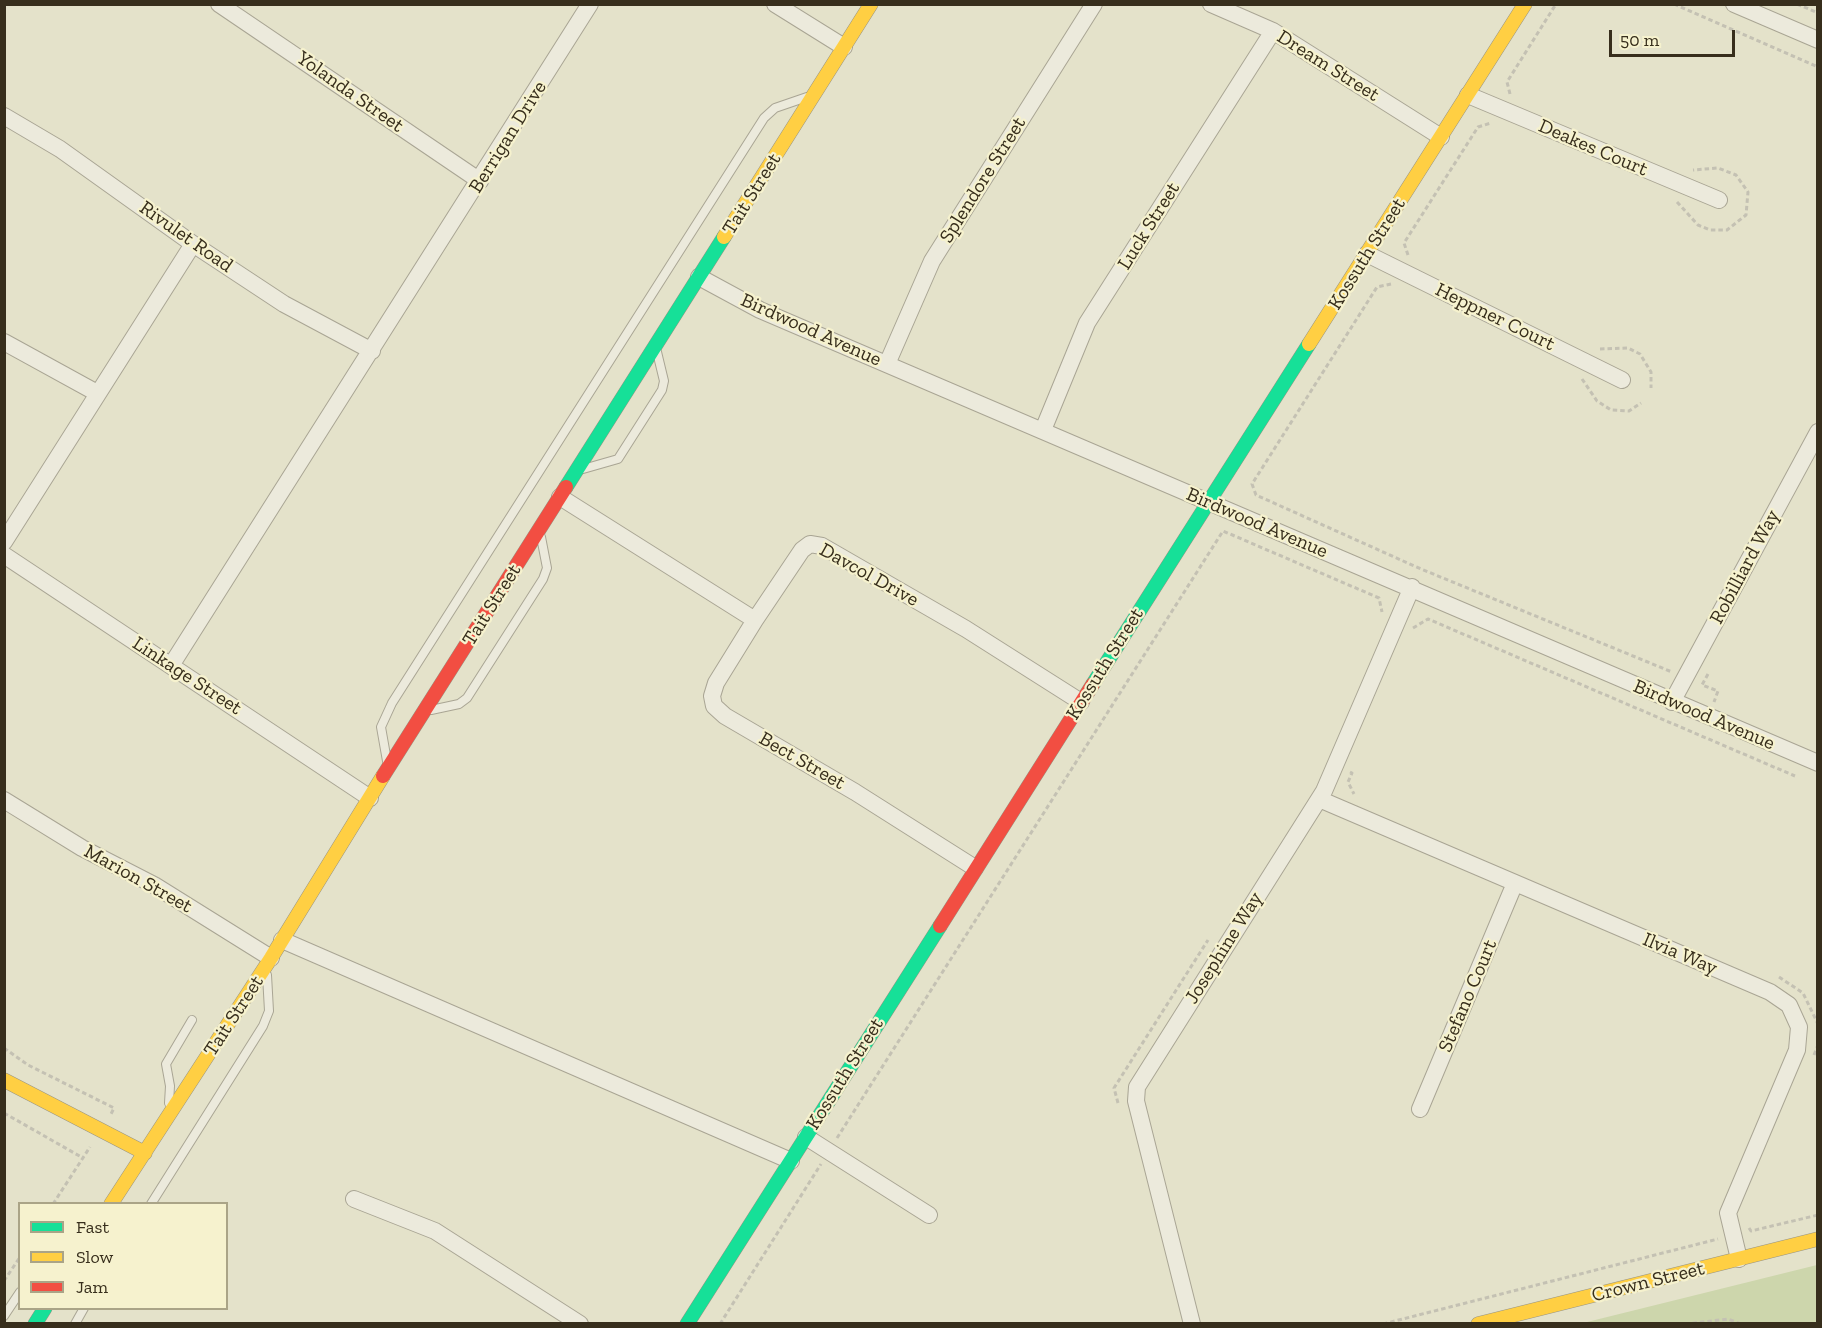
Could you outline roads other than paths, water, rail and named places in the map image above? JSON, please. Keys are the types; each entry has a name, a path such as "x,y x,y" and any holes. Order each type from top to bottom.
{"street":[{"name":"Yolanda Street","path":"219,4 480,181"},
{"path":"775,4 844,47"},
{"name":"Splendore Street","path":"886,364 932,261 1094,4"},
{"name":"Dream Street","path":"1211,4 1273,31 1441,137"},
{"name":"Kossuth Street","path":"687,1323 1525,4"},
{"path":"1734,4 1818,40"},
{"name":"Berrigan Drive","path":"172,664 480,181 586,6"},
{"name":"Tait Street","path":"112,1202 270,960 421,716 844,47 866,8"},
{"name":"Luck Street","path":"1043,430 1087,323 1273,31"},
{"name":"Deakes Court","path":"1468,95 1719,200"},
{"name":"Rivulet Road","path":"4,116 60,149 193,244 284,304 372,351"},
{"path":"4,542 193,244"},
{"name":"Heppner Court","path":"1367,254 1623,380"},
{"name":"Birdwood Avenue","path":"699,277 760,310 1818,763"},
{"path":"4,342 98,393"},
{"name":"Robilliard Way","path":"1672,702 1818,432"},
{"path":"560,497 755,620"},
{"name":"Davcol Drive","path":"755,620 798,554 808,545 818,544 966,629 1081,702"},
{"name":"Linkage Street","path":"4,555 172,664 370,798"},
{"name":"Josephine Way","path":"1192,1323 1136,1101 1136,1090 1319,799 1336,766 1412,588"},
{"name":"Bect Street","path":"755,620 716,683 712,696 714,706 726,716 855,792 975,868"},
{"name":"Ilvia Way","path":"1319,799 1776,995 1795,1014 1800,1033 1797,1050 1730,1207 1728,1216 1739,1259"},
{"name":"Marion Street","path":"4,800 73,843 154,885 270,960"},
{"name":"Stefano Court","path":"1420,1110 1515,883"},
{"path":"282,940 791,1161"},
{"path":"4,1080 44,1103 145,1153"},
{"path":"806,1137 929,1215"},
{"path":"354,1200 435,1231 580,1323"},
{"name":"Crown Street","path":"1478,1323 1818,1239"},
{"path":"35,1323 44,1310"}],"lane":[{"path":"389,767 381,727 388,710 764,118 781,105 814,94"},
{"path":"575,473 616,460 650,408 664,385 656,346"},
{"path":"421,716 438,708 462,703 475,685 545,574 541,527"},
{"path":"152,1202 263,1026 269,1011 270,960"},
{"path":"168,1118 170,1086 166,1064 192,1020"},
{"path":"4,1316 18,1295"},
{"path":"75,1323 83,1310"}]}
